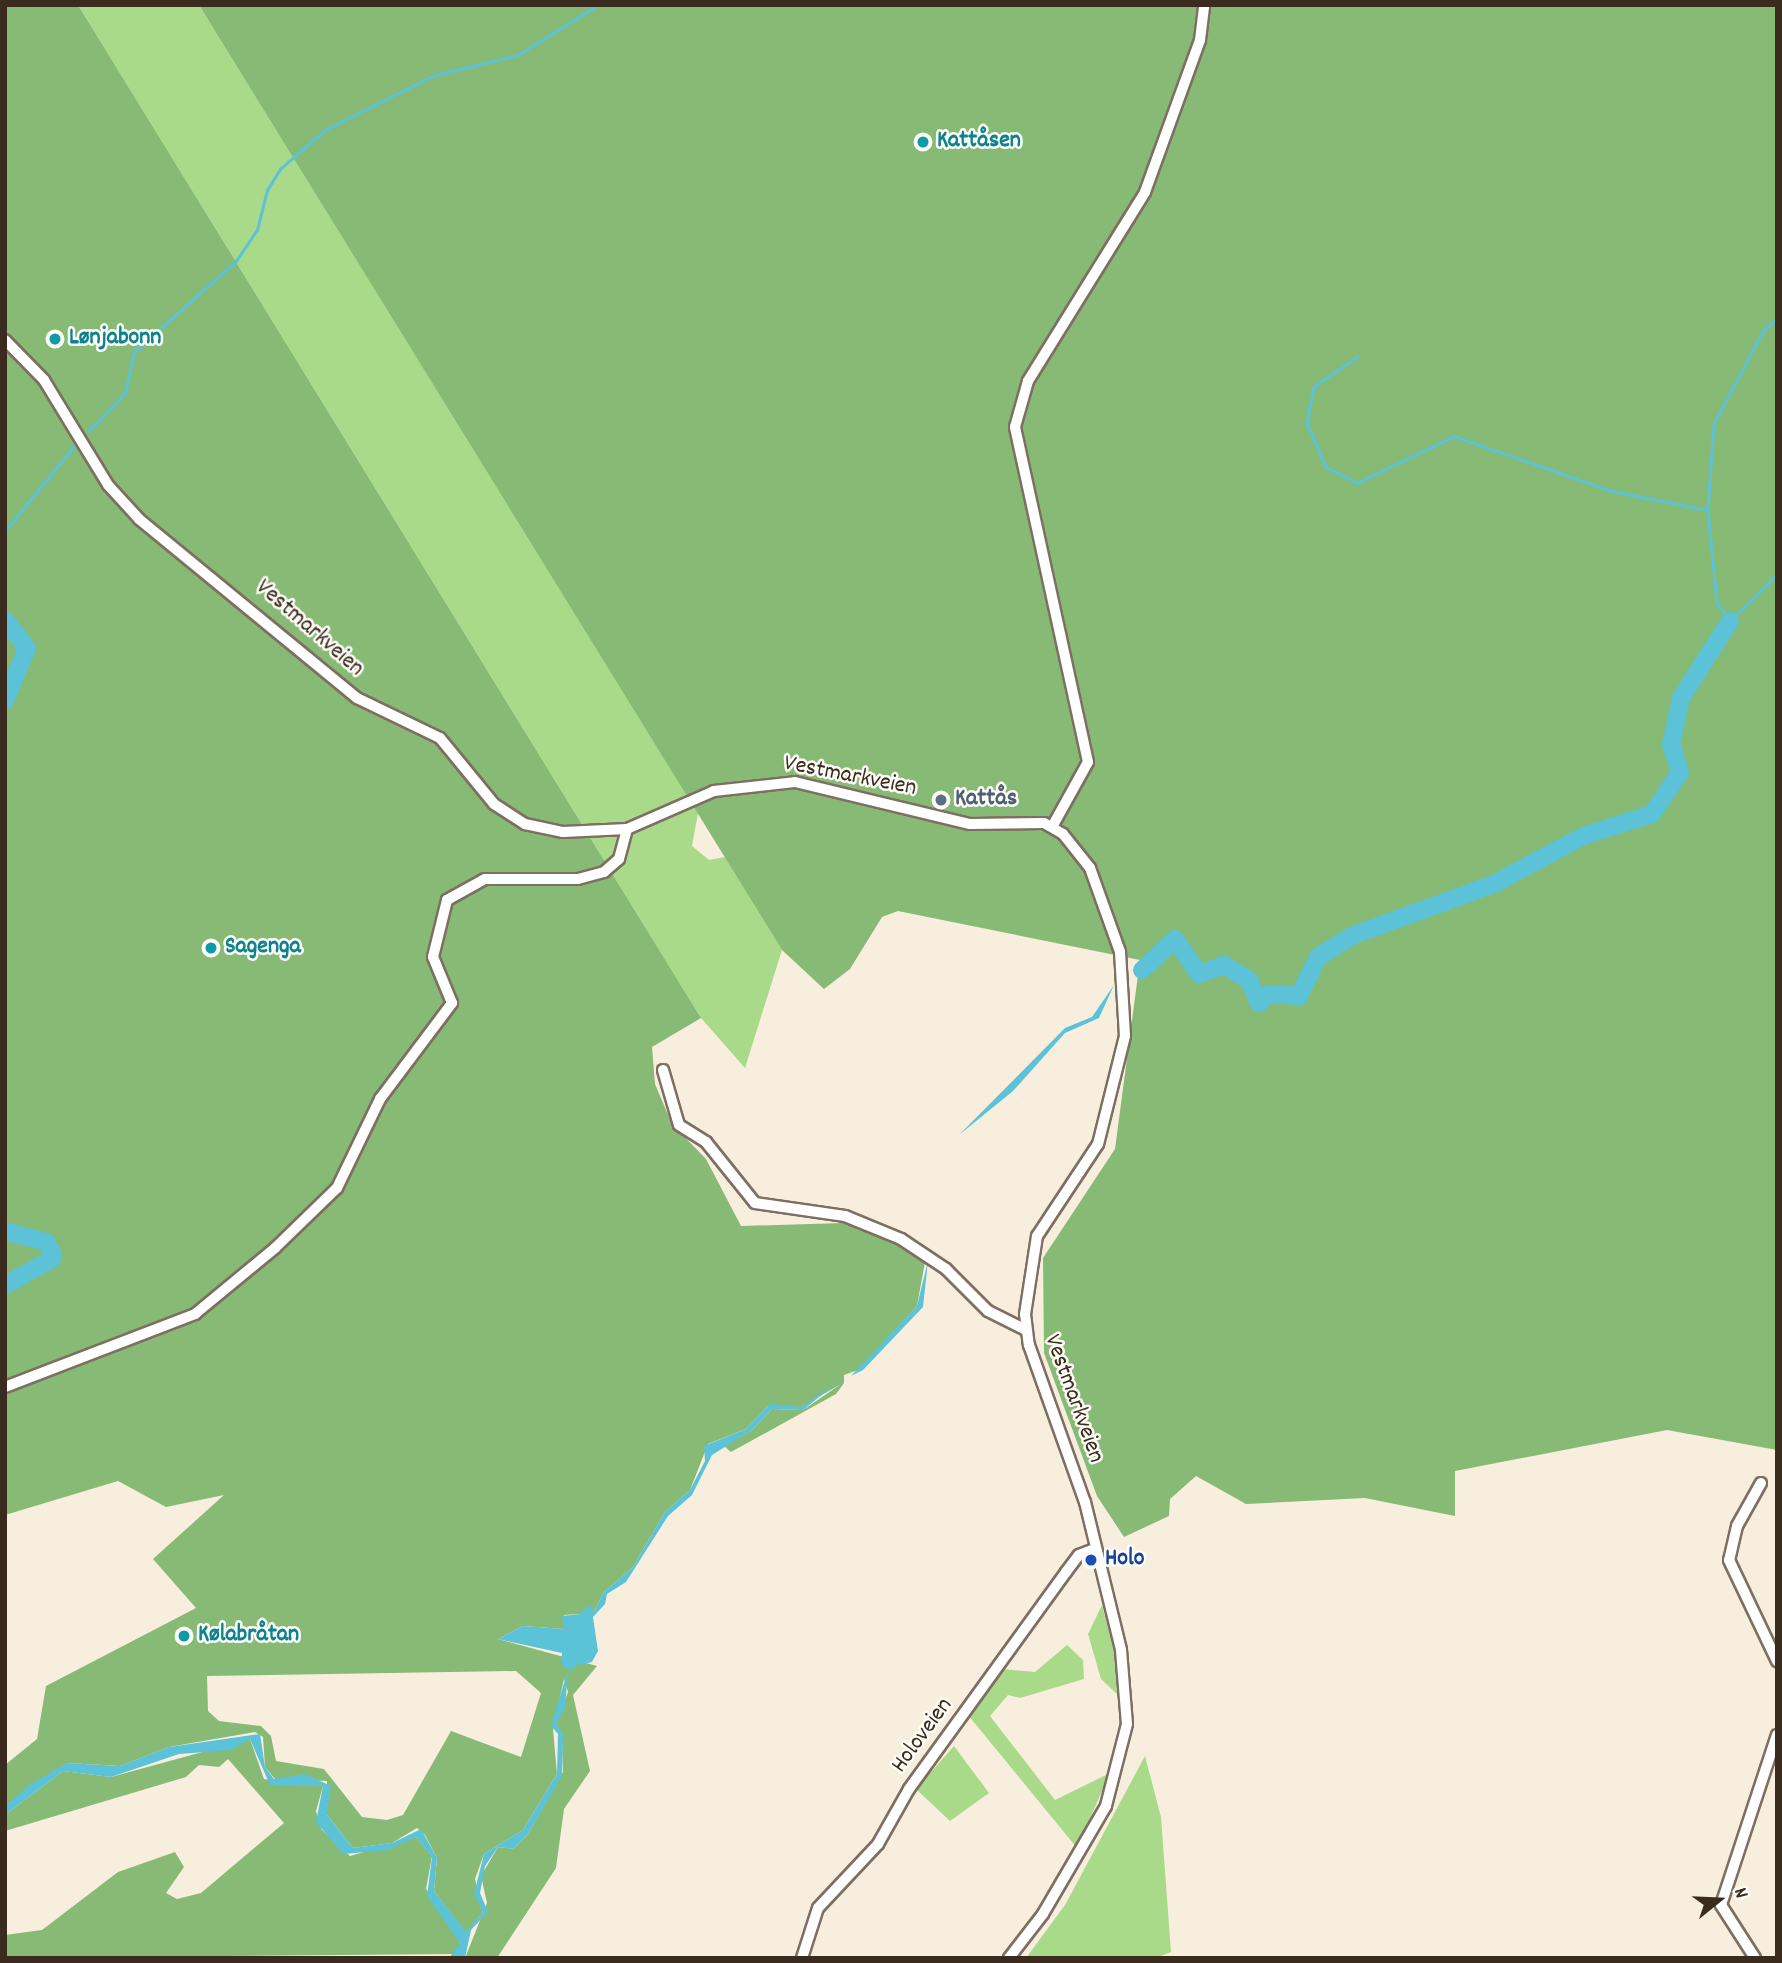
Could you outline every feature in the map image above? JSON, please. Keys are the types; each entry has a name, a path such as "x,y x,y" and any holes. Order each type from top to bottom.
{"street":[{"path":"1052,827 1088,762 1015,427 1028,381 1145,192 1200,40 1204,5"},
{"name":"Vestmarkveien","path":"5,340 44,380 122,502 357,698 440,738 482,791 514,818 562,832 627,829 714,791 775,781 970,824 1028,821 1052,827 1081,854 1106,901 1120,952 1126,1018 1117,1082 1098,1144 1032,1252 1026,1330 1077,1471 1096,1549 1126,1681 1125,1748 1117,1781 1090,1837 1009,1958"},
{"path":"5,1387 195,1314 275,1248 337,1188 380,1099 453,999 433,957 447,900 485,878 555,880 604,872 619,859 627,829"},
{"path":"663,1070 679,1125 706,1142 755,1203 845,1216 891,1234 946,1269 988,1311 1026,1330"},
{"path":"1761,1483 1737,1526 1729,1560 1777,1661"},
{"name":"Holoveien","path":"802,1958 818,1908 878,1844 909,1789 1079,1555 1096,1549"},
{"path":"1755,1958 1721,1905 1777,1735"}],"green space":[{"path":"5,5 78,5 701,1018 652,1047 655,1084 672,1124 706,1159 741,1226 843,1223 878,1234 925,1262 917,1306 858,1370 844,1375 844,1383 836,1394 731,1452 724,1446 752,1430 772,1409 803,1410 841,1384 801,1407 768,1406 746,1429 708,1444 690,1490 665,1512 633,1567 604,1592 593,1613 564,1615 564,1629 523,1626 498,1639 597,1666 573,1695 590,1771 564,1809 556,1868 497,1958 465,1958 487,1903 481,1876 498,1847 513,1849 528,1834 563,1772 562,1741 556,1724 568,1692 564,1679 553,1729 557,1774 523,1830 484,1854 475,1879 483,1912 466,1933 434,1891 437,1858 425,1835 417,1828 392,1843 353,1848 327,1815 327,1781 275,1779 265,1767 263,1737 255,1732 169,1747 120,1766 67,1763 5,1806 5,1765 37,1739 46,1686 196,1608 153,1559 224,1495 166,1507 118,1481 5,1515","holes":["516,1671 541,1693 521,1757 451,1731 403,1815 387,1820 362,1817 324,1769 276,1761 271,1736 261,1726 219,1721 208,1711 207,1676"]},
{"path":"78,5 199,5 698,813 692,846 709,860 725,857 782,950 745,1068 701,1018"},
{"path":"199,5 1777,5 1777,1450 1667,1430 1455,1471 1455,1516 1365,1498 1246,1504 1196,1476 1170,1499 1169,1516 1124,1537 1097,1496 1044,1353 1043,1258 1115,1149 1140,960 898,911 882,917 850,969 824,989 782,950"},
{"path":"1102,1605 1114,1650 1119,1696 1101,1679 1088,1634"},
{"path":"1067,1645 1083,1660 1084,1679 1020,1698 1008,1695 990,1716 1055,1800 1110,1773 1077,1848 968,1715 1003,1669 1035,1672"},
{"path":"250,1739 264,1779 323,1786 316,1811 322,1830 350,1856 416,1837 432,1856 426,1889 460,1943 457,1954 5,1958 5,1935 42,1930 118,1872 175,1852 184,1867 166,1893 177,1899 201,1893 284,1823 228,1759 219,1767 199,1765 186,1777 5,1831 5,1815 63,1771 111,1777"},
{"path":"954,1746 989,1793 950,1821 916,1789"},
{"path":"1145,1756 1161,1817 1171,1952 1156,1958 1026,1958 1065,1905"}],"water":[{"path":"1114,985 1099,1018 1065,1033 1013,1091 959,1135 1065,1028 1092,1017"},
{"path":"928,1261 923,1307 863,1370 851,1376 917,1306"},
{"path":"840,1380 803,1410 772,1409 752,1430 712,1455 692,1495 668,1516 626,1582 607,1594 605,1604 593,1617 598,1651 592,1662 581,1665 571,1655 498,1639 523,1626 564,1629 562,1616 580,1614 590,1604 593,1613 604,1592 633,1567 665,1512 690,1490 705,1461 704,1446 746,1429 770,1404 801,1407"},
{"path":"568,1670 565,1708 556,1724 563,1734 562,1776 528,1834 513,1849 498,1847 485,1866 480,1893 488,1912 471,1930 465,1958 449,1958 460,1943 427,1896 432,1857 416,1837 388,1850 343,1854 316,1822 323,1786 270,1785 250,1739 231,1750 179,1754 111,1777 63,1771 5,1815 5,1806 31,1784 67,1763 120,1766 169,1747 260,1734 265,1767 274,1779 305,1774 331,1786 327,1815 353,1848 392,1843 421,1829 437,1858 434,1891 466,1932 483,1912 474,1894 484,1854 523,1830 557,1774 558,1734 551,1726"}],"waterway":[{"path":"89,431 125,393 134,352 236,261 257,230 267,190 280,169 325,130 435,75 518,55 598,5"},
{"path":"1777,320 1764,330 1714,424 1708,510 1717,602 1730,621 1777,574"},
{"path":"1358,357 1314,387 1307,422 1326,467 1357,483 1454,436 1612,491 1708,510"},
{"path":"5,531 74,446"},
{"path":"5,620 27,648 5,701"},
{"path":"1142,970 1175,939 1199,974 1224,965 1249,980 1259,1003 1269,994 1299,996 1318,957 1351,936 1494,884 1583,836 1652,814 1680,772 1671,745 1681,698 1730,621"},
{"path":"5,1231 46,1242 52,1252 52,1259 5,1285"},
{"path":"570,1660 571,1655"}],"place":[{"name":"Kattåsen","path":"923,142"},
{"name":"Lønjabonn","path":"55,339"},
{"name":"Kattås","path":"941,800"},
{"name":"Sagenga","path":"211,948"},
{"name":"Holo","path":"1091,1560"},
{"name":"Kølabråtan","path":"184,1636"}]}
